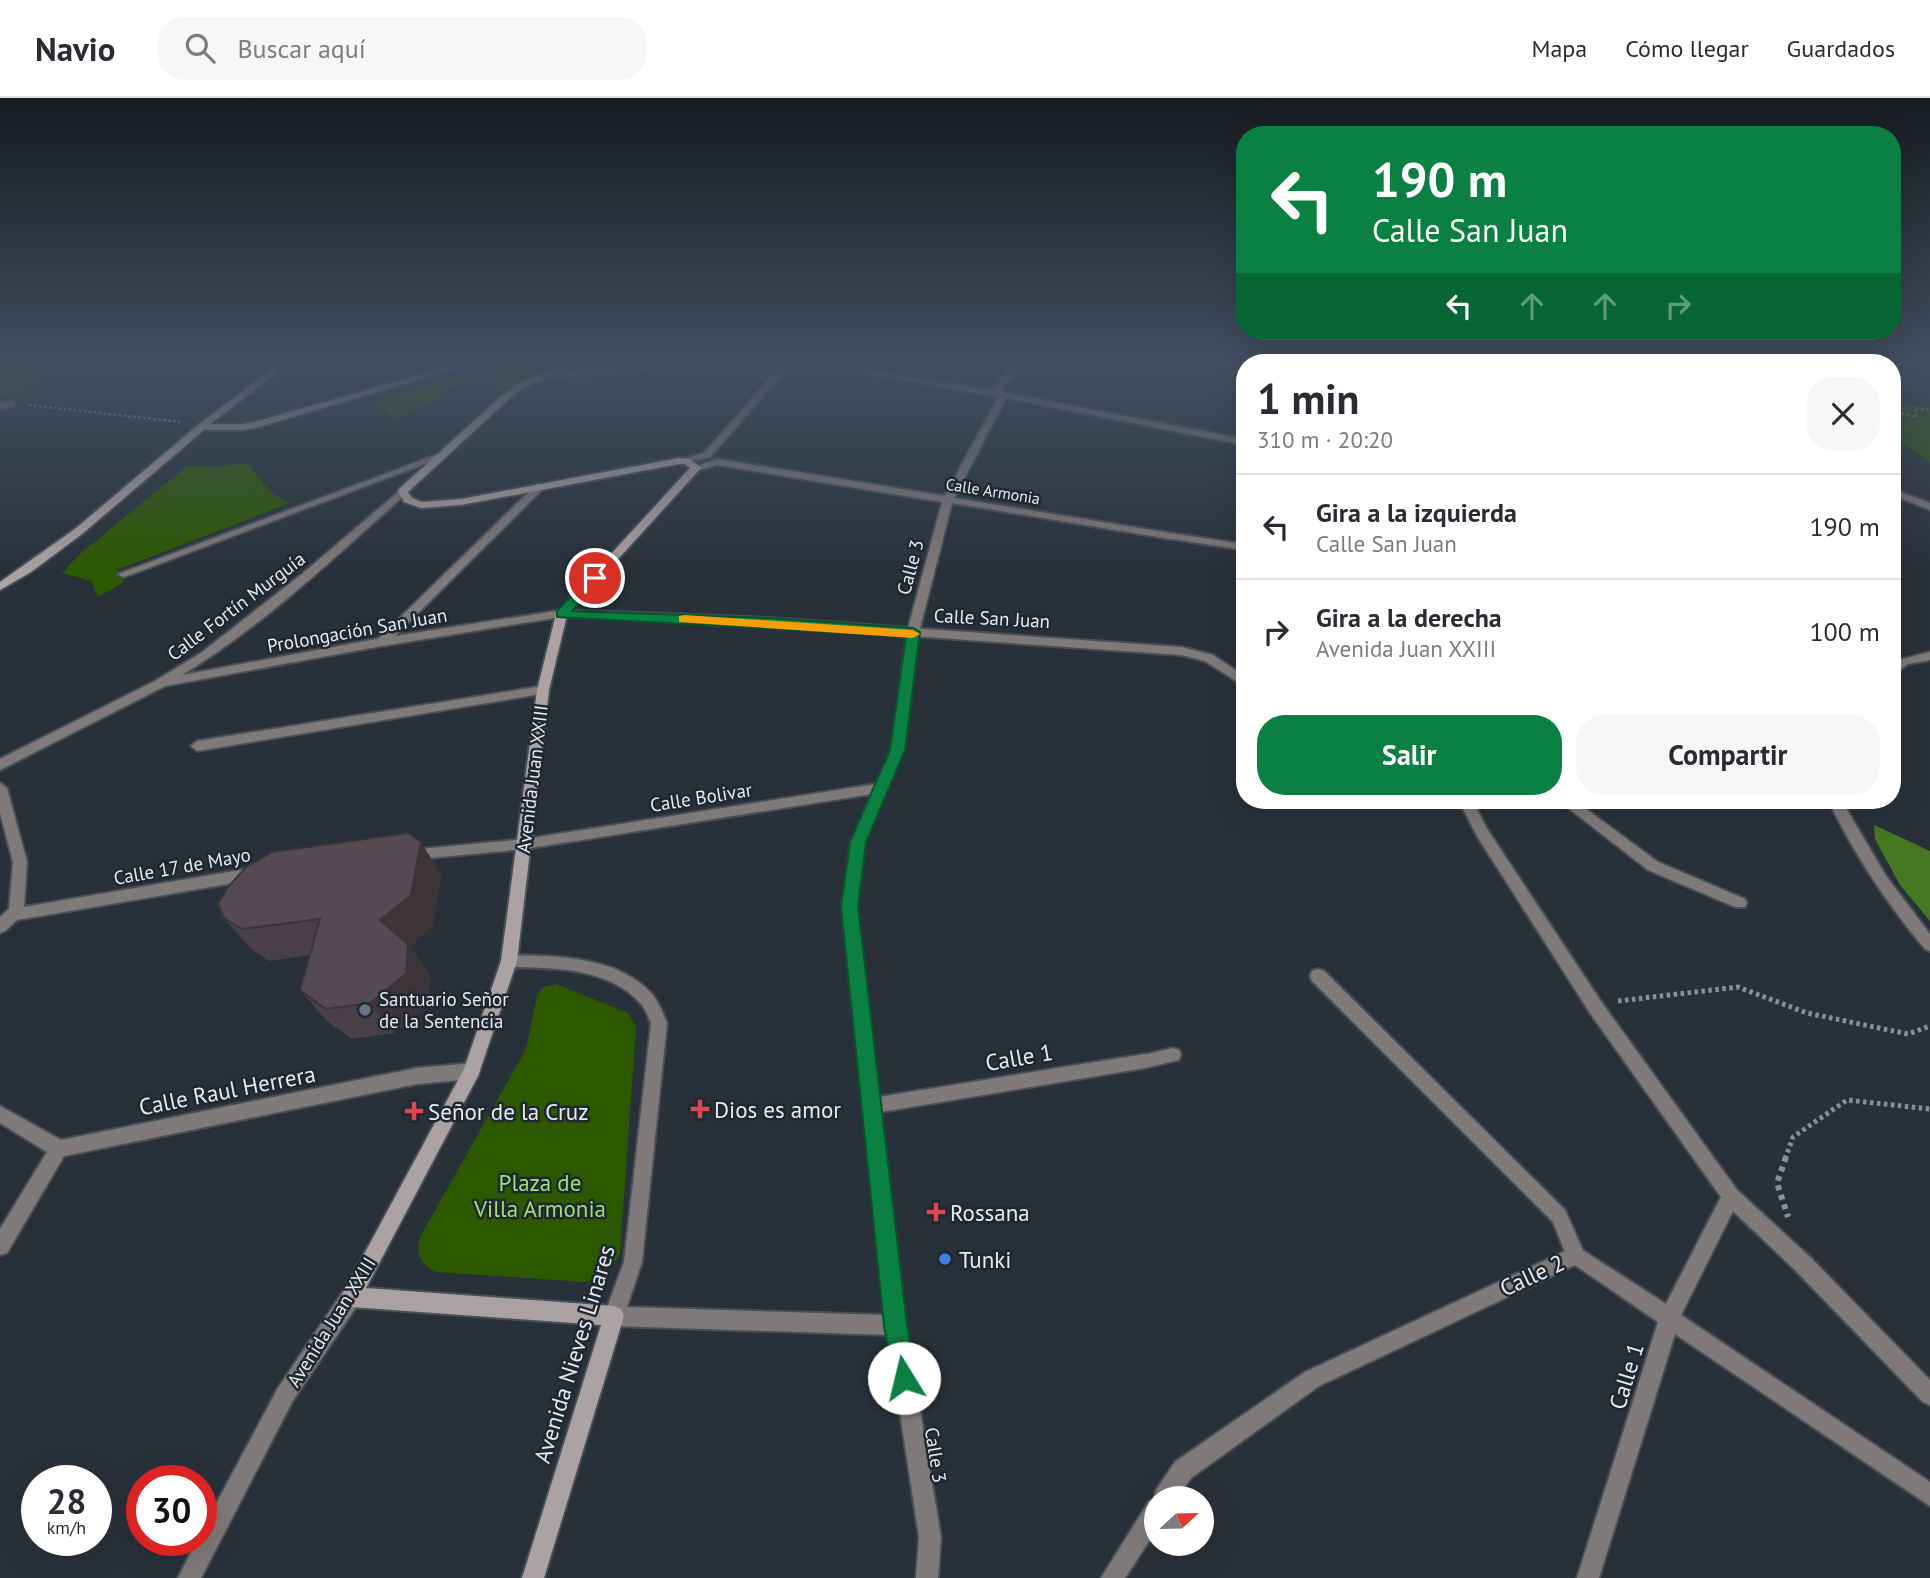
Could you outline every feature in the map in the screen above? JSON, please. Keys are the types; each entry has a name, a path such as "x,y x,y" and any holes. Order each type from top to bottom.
{"main road":[{"path":"0,587 81,531 191,436"},
{"path":"463,436 403,491 408,500 421,505 461,502 541,486 691,464"},
{"name":"Avenida Juan XXIII","path":"351,1297 472,1071 509,961 543,690 562,614 691,464"},
{"path":"351,1297 614,1316"},
{"name":"Avenida Nieves Linares","path":"533,1578 614,1316"}],"street":[{"path":"691,464 707,454 723,436"},
{"name":"Calle 3","path":"927,1578 930,1537 896,1325 849,906 858,842 898,750 913,632 948,500 981,436"},
{"path":"1214,436 1236,440"},
{"path":"123,574 441,456"},
{"name":"Calle Armonia","path":"691,464 717,462 1236,546"},
{"path":"383,642 541,486"},
{"name":"Calle Fortín Murguía","path":"0,765 159,684 205,656 306,576 403,491"},
{"path":"1901,496 1930,507"},
{"name":"Calle San Juan","path":"562,614 768,622 1181,650 1209,659 1236,677"},
{"name":"Prolongación San Juan","path":"159,684 383,642 562,614"},
{"path":"1901,663 1930,656"},
{"path":"197,746 543,690"},
{"path":"0,788 20,862 16,911 0,927"},
{"name":"Calle Bolivar","path":"525,844 882,788"},
{"path":"1474,809 1482,832 1596,1008 1731,1196 1930,1395"},
{"path":"1577,809 1653,866 1740,903"},
{"path":"1840,809 1857,846 1890,898 1930,945"},
{"path":"388,856 525,844"},
{"name":"Calle 17 de Mayo","path":"16,911 16,914 278,869"},
{"name":"Avenida Nieves Linares","path":"509,961 559,962 606,974 630,984 649,1001 659,1023 634,1262 614,1316"},
{"path":"1318,976 1559,1216 1576,1255"},
{"name":"Calle 1","path":"872,1106 1173,1055"},
{"name":"Calle Raul Herrera","path":"59,1149 418,1076 472,1071"},
{"path":"0,1114 59,1149 0,1246"},
{"name":"Calle 1","path":"1588,1578 1670,1317 1731,1196"},
{"name":"Calle 2","path":"1172,1486 1183,1470 1312,1379 1576,1255 1930,1495"},
{"name":"Avenida Juan XXIII","path":"189,1578 285,1395 351,1297"},
{"path":"614,1316 896,1325"},
{"path":"1112,1578 1144,1530"}],"path":[{"path":"1596,1008 1621,1000 1738,987 1807,1013 1908,1034 1930,1026"},
{"path":"1802,1265 1777,1183 1793,1137 1847,1100 1930,1109"}],"green space":[{"path":"1901,436 1930,436 1930,463 1901,441"},
{"path":"247,463 271,493 290,503 117,570 124,582 98,597 91,581 62,573 80,554 187,466 215,467"},
{"path":"1874,825 1930,851 1930,921 1900,885 1875,839"},
{"name":"Plaza de Villa Armonia","path":"556,984 628,1013 636,1027 620,1253 605,1272 584,1282 437,1272 421,1258 420,1237 526,1049 537,995 544,987"}],"building":[{"path":"408,833 421,842 411,895 380,920 408,944 406,974 370,1003 326,1009 300,990 320,919 242,929 224,918 218,904 228,887 247,866 273,852"}],"slow traffic":[{"path":"684,619 913,634"}],"place":[{"name":"Santuario Señor de la Sentencia","path":"365,1010"},
{"name":"Dios es amor","path":"700,1109"},
{"name":"Señor de la Cruz","path":"414,1111"},
{"name":"Rossana","path":"936,1212"},
{"name":"Tunki","path":"945,1259"}],"route":[{"path":"595,578 562,614 768,622 913,632 898,750 858,842 849,906 904,1378"}]}
